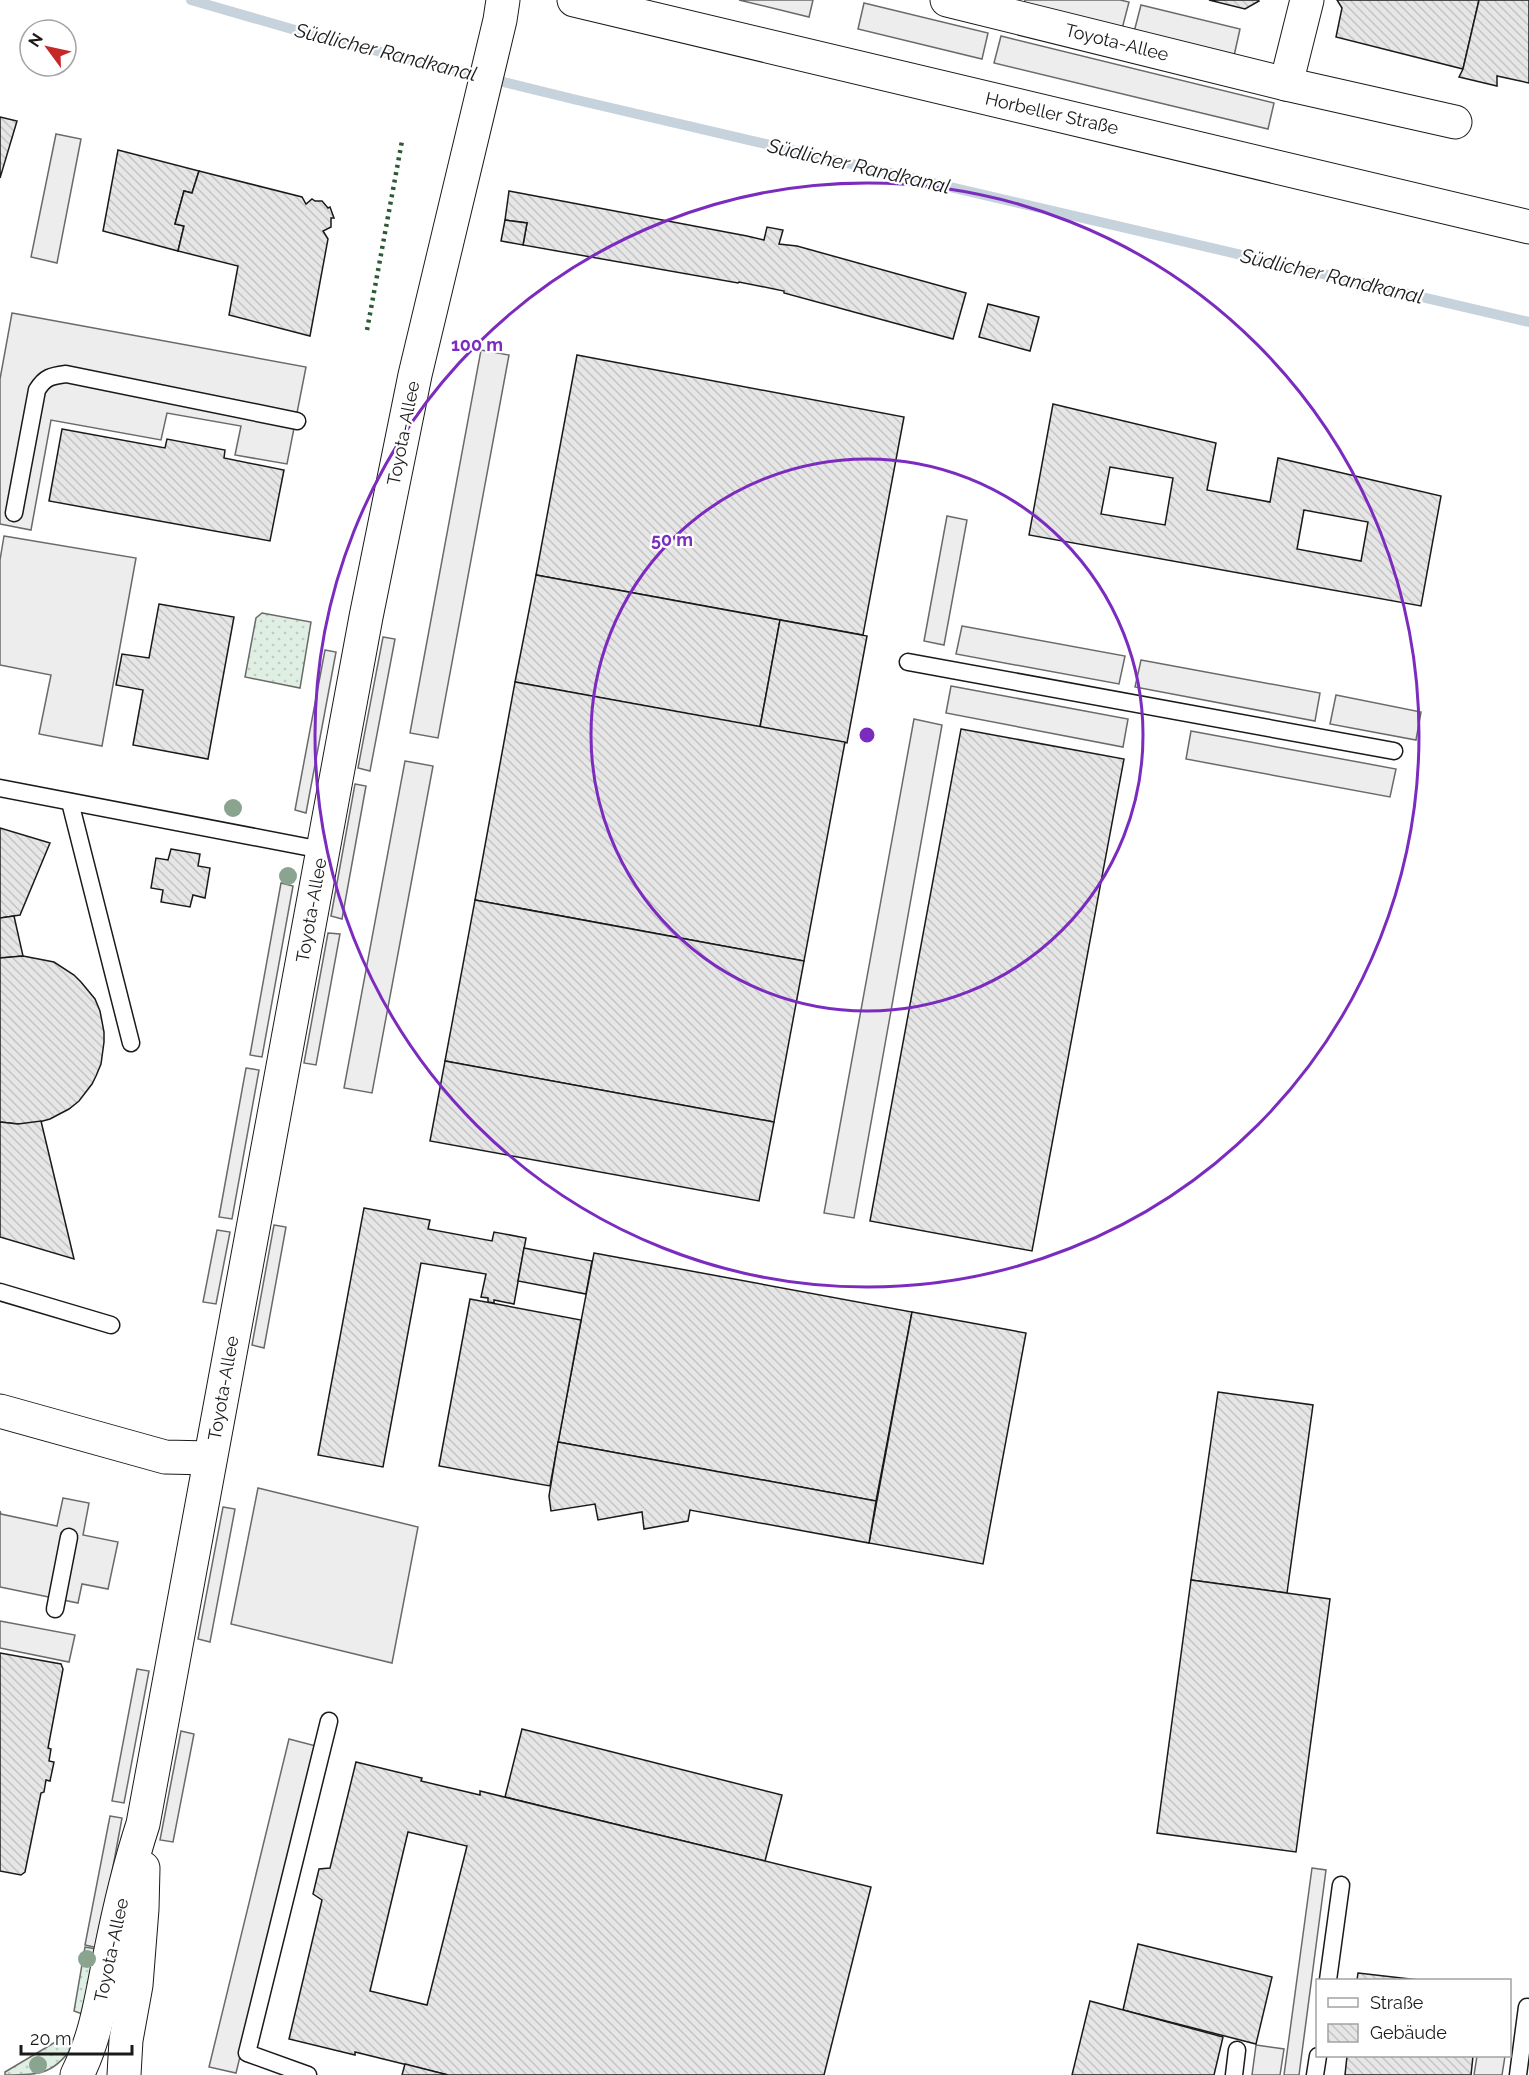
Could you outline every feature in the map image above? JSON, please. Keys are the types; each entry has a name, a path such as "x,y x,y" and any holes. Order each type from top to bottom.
{"street":[{"name":"Horbeller Straße","path":"574,0 1529,226"},
{"name":"Toyota-Allee","path":"947,0 1286,84 1455,122"},
{"path":"1286,84 1308,0"},
{"name":"Toyota-Allee","path":"77,2075 94,2032 120,1904 143,1824 363,629 415,375 500,15"},
{"path":"0,1412 165,1457 210,1458"},
{"name":"Toyota-Allee","path":"124,2075 126,2040 136,1985 142,1909 143,1824"}],"lane":[{"path":"14,513 37,390 42,381 50,376 66,375 297,421"},
{"path":"908,662 1394,751"},
{"path":"0,788 322,850"},
{"path":"70,802 131,1043"},
{"path":"0,1292 111,1325"},
{"path":"55,1609 69,1537"},
{"path":"308,2075 247,2053 329,1721"},
{"path":"1328,1979 1341,1885"},
{"path":"1518,2075 1527,2007"},
{"path":"1233,2075 1237,2050"},
{"path":"1315,2075 1318,2057"}],"green space":[{"path":"262,613 311,622 300,688 245,677 256,618"},
{"path":"85,1947 96,1949 85,2015 74,2011"},
{"path":"62,2038 77,2040 55,2066 39,2073 5,2075 5,2072"}],"shaded area":[{"path":"739,0 813,0 809,17"},
{"path":"1025,0 1120,0 1129,2 1122,29 1024,5"},
{"path":"864,3 988,33 982,59 858,29"},
{"path":"1141,5 1240,29 1234,56 1134,32"},
{"path":"1001,36 1274,103 1268,129 994,63"},
{"path":"56,134 81,139 57,263 31,257"},
{"path":"12,313 306,367 287,464 235,455 241,426 167,413 161,440 51,420 31,530 0,524 0,379"},
{"path":"481,350 509,355 438,738 410,733"},
{"path":"947,516 967,520 944,645 924,641"},
{"path":"4,536 136,558 102,746 39,734 51,675 0,665 0,560"},
{"path":"962,626 1125,656 1119,684 956,654"},
{"path":"383,637 395,639 370,771 358,768"},
{"path":"325,650 336,652 306,813 295,810"},
{"path":"1141,660 1320,693 1315,721 1135,687"},
{"path":"951,686 1128,719 1123,747 946,713"},
{"path":"1336,695 1421,712 1416,740 1330,724"},
{"path":"914,719 942,725 854,1218 824,1213"},
{"path":"1191,731 1396,769 1390,797 1186,759"},
{"path":"405,761 433,766 372,1093 344,1088"},
{"path":"355,784 366,786 342,919 331,916"},
{"path":"281,883 293,886 262,1057 250,1055"},
{"path":"328,933 340,934 316,1065 304,1063"},
{"path":"246,1068 259,1070 232,1219 219,1217"},
{"path":"274,1225 286,1227 264,1348 252,1345"},
{"path":"217,1230 230,1232 216,1304 203,1302"},
{"path":"258,1488 418,1527 392,1663 231,1624"},
{"path":"63,1498 89,1503 83,1535 118,1542 108,1589 82,1584 78,1603 0,1587 0,1511 1,1514 57,1526"},
{"path":"223,1507 235,1509 210,1642 198,1639"},
{"path":"0,1621 75,1635 69,1662 0,1648"},
{"path":"137,1669 149,1671 124,1803 112,1801"},
{"path":"181,1731 194,1734 173,1842 160,1840"},
{"path":"289,1739 316,1746 236,2073 209,2067"},
{"path":"110,1816 122,1818 98,1948 85,1945"},
{"path":"1312,1868 1326,1870 1299,2075 1284,2075"},
{"path":"1256,2045 1284,2049 1280,2075 1252,2075"},
{"path":"1477,2057 1505,2057 1502,2075 1474,2075"}],"building":[{"path":"1209,0 1258,0 1259,1 1245,9"},
{"path":"1337,0 1479,0 1463,69 1336,37 1342,8"},
{"path":"1479,0 1529,0 1529,83 1497,76 1497,86 1459,77 1463,69"},
{"path":"0,117 17,121 0,178"},
{"path":"118,150 199,171 192,193 184,191 175,224 184,226 178,251 103,231"},
{"path":"199,171 302,197 306,204 312,199 322,201 328,208 330,207 334,218 331,218 331,227 323,231 328,239 310,336 229,315 238,266 178,251 184,226 175,224 184,191 192,193"},
{"path":"509,191 764,240 767,227 783,230 779,244 797,246 966,293 953,339 784,293 784,291 523,245 527,223 505,220"},
{"path":"505,220 527,223 523,245 501,241"},
{"path":"988,304 1039,317 1030,351 979,337"},
{"path":"577,355 904,417 863,635 536,575"},
{"path":"1053,404 1216,443 1207,490 1270,502 1278,458 1441,496 1421,606 1029,535","holes":["1110,467 1173,478 1165,525 1101,514","1304,510 1368,522 1361,561 1297,549"]},
{"path":"62,429 165,448 167,439 225,450 224,458 284,470 270,541 49,501"},
{"path":"536,575 780,620 760,727 515,682"},
{"path":"159,604 234,617 208,759 133,745 143,690 116,685 122,654 149,658"},
{"path":"780,620 867,636 847,743 760,727"},
{"path":"515,682 845,742 804,961 475,900"},
{"path":"961,729 1124,759 1032,1251 870,1221"},
{"path":"0,828 50,843 20,915 0,918"},
{"path":"171,849 200,854 198,866 210,868 205,898 193,895 190,907 161,902 163,890 151,888 156,858 168,860"},
{"path":"475,900 804,961 774,1122 445,1061"},
{"path":"14,916 23,956 0,958 0,918"},
{"path":"23,956 54,962 74,975 95,999 104,1032 101,1064 92,1084 79,1101 50,1119 32,1124 0,1122 0,958"},
{"path":"445,1061 774,1122 759,1201 430,1141"},
{"path":"41,1121 74,1259 0,1237 0,1122 18,1124"},
{"path":"364,1208 430,1220 428,1229 492,1241 494,1232 526,1238 514,1304 494,1300 494,1303 488,1302 488,1298 481,1297 486,1274 421,1263 383,1467 318,1455"},
{"path":"524,1248 592,1261 586,1294 518,1281"},
{"path":"594,1253 912,1312 876,1501 558,1442"},
{"path":"470,1299 581,1320 550,1486 439,1466"},
{"path":"912,1312 1026,1333 983,1564 869,1543"},
{"path":"1218,1392 1313,1405 1287,1593 1191,1580"},
{"path":"558,1442 876,1501 869,1543 690,1510 688,1521 644,1529 642,1512 598,1520 595,1504 551,1511 549,1496"},
{"path":"1191,1580 1330,1599 1296,1852 1157,1833"},
{"path":"0,1653 61,1664 63,1669 48,1748 51,1749 49,1761 54,1762 50,1781 46,1780 44,1792 41,1793 25,1872 21,1875 0,1871"},
{"path":"522,1729 782,1795 765,1861 505,1797"},
{"path":"356,1762 422,1778 421,1781 480,1795 480,1791 871,1887 824,2075 448,2075 355,2052 355,2055 289,2039 322,1900 313,1894 319,1869 330,1868","holes":["408,1832 467,1846 427,2005 370,1991"]},
{"path":"1138,1944 1272,1977 1256,2044 1123,2010"},
{"path":"1358,1973 1410,1979 1357,1979"},
{"path":"1090,2001 1223,2037 1214,2075 1072,2075"},
{"path":"1347,2057 1473,2057 1471,2075 1345,2075"},
{"path":"405,2064 448,2075 402,2075"}],"waterway":[{"name":"Südlicher Randkanal","path":"191,0 316,36 577,100 1529,322"}],"hedge":[{"path":"367,330 402,141"}]}
